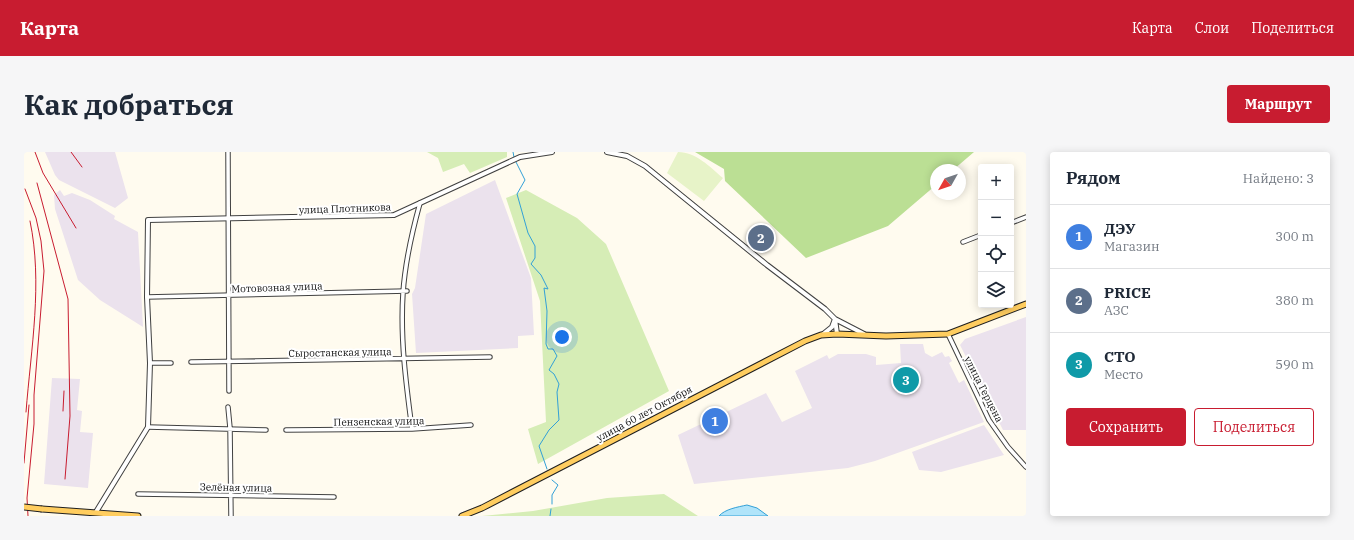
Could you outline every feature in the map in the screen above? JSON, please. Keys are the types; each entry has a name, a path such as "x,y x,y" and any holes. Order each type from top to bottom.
{"main road":[{"name":"улица 60 лет Октября","path":"462,516 489,505 804,341 821,335 837,334 948,334 1026,304"},
{"path":"24,507 138,516"}],"street":[{"path":"228,152 229,391"},
{"name":"улица Плотникова","path":"147,297 148,220 394,215 520,157 552,152"},
{"path":"607,152 627,156 645,166 835,319 847,327 865,335"},
{"path":"412,429 405,375 405,291 413,230 420,203"},
{"path":"1014,222 1026,217"},
{"path":"963,242 978,236"},
{"name":"Мотовозная улица","path":"147,297 405,291"},
{"path":"96,512 148,428 150,363 147,297"},
{"path":"835,319 837,334"},
{"path":"821,335 832,327 835,319"},
{"name":"улица Герцена","path":"948,334 989,420 1008,447 1026,467"},
{"name":"Сыростанская улица","path":"191,362 490,357"},
{"path":"150,363 171,363"},
{"path":"228,406 230,428 231,516"},
{"name":"Пензенская улица","path":"286,430 412,429 471,425"},
{"path":"148,428 230,428 266,430"},
{"name":"Зелёная улица","path":"138,494 334,497"}],"shaded area":[{"path":"45,152 115,152 128,198 115,208 59,180 55,175"},
{"path":"495,180 531,278 534,335 518,336 518,348 416,353 412,294 415,288 426,214"},
{"path":"60,190 64,196 72,193 90,200 115,216 114,219 138,232 143,327 100,300 78,280 55,209 54,195"},
{"path":"1026,317 1026,430 1003,430 960,345 965,339"},
{"path":"900,344 923,344 925,353 932,357 942,352 945,357 949,356 952,361 949,363 959,383 964,380 984,422 875,461 848,468 694,484 678,435 766,393 782,422 812,408 795,371 827,355 829,359 838,354 866,354 876,357 876,365 901,363"},
{"path":"52,378 80,379 77,410 82,411 80,432 93,433 88,488 44,484"},
{"path":"984,425 1004,455 941,472 919,470 912,452"}],"green space":[{"path":"427,152 507,152 507,157 470,173 464,164 443,172 438,158"},
{"path":"678,152 697,157 723,178 704,201 667,173"},
{"path":"695,152 974,152 960,164 930,164 930,190 888,226 806,258 725,181 724,169"},
{"path":"526,190 577,218 606,244 669,391 538,464 528,429 546,422 540,301 506,198"},
{"path":"664,494 698,516 482,516 533,511 607,498"}],"water":[{"path":"747,505 757,508 768,516 719,516 728,510"}],"waterway":[{"path":"513,152 514,157"},
{"path":"515,160 525,180 517,194 528,233 535,246 535,258 531,264 541,275 548,289 544,288 547,311 546,344 548,349 553,349 557,356 549,370 554,374 559,384 557,392 559,420 549,430 539,446 547,469"},
{"path":"552,480 558,485 552,495 552,504"},
{"path":"550,516 551,509"}],"railway":[{"path":"35,152 43,173 76,228"},
{"path":"71,152 82,167"},
{"path":"37,183 68,299 70,416 65,479"},
{"path":"25,189 36,218 41,241 44,271 34,395 34,424 27,498 28,516"},
{"path":"26,412 36,292 34,244 30,221"},
{"path":"63,411 64,391"},
{"path":"24,463 29,405"}],"place":[{"name":"PRICE","path":"761,238"},
{"name":"СТО","path":"906,380"},
{"name":"ДЭУ","path":"715,421"}]}
